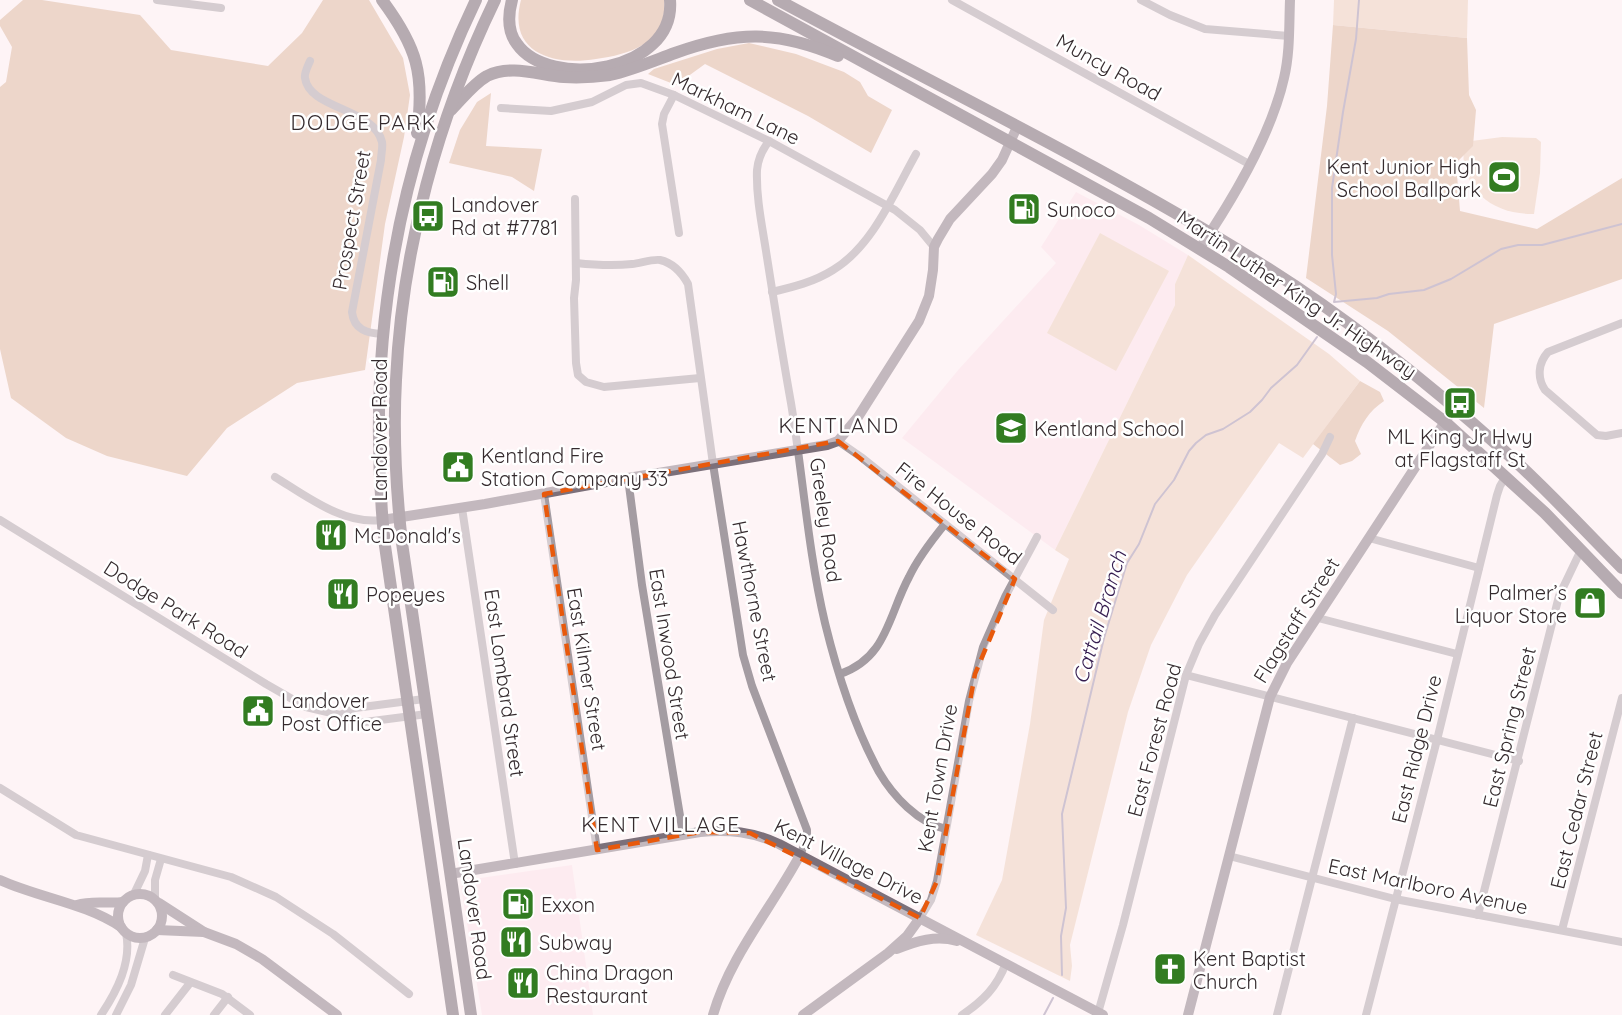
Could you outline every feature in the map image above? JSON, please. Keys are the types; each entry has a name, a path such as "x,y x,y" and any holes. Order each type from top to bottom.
{"main road":[{"path":"382,0 404,31 418,66 421,86 420,107 412,171"},
{"name":"Landover Road","path":"453,1015 382,520 377,423 382,334 395,244 412,171 440,84 476,0"},
{"name":"Landover Road","path":"471,1015 399,518 395,408 400,336 415,235 433,160 448,113 495,0"},
{"path":"512,0 509,16 510,30 515,42 524,53 549,65 585,69 620,63 651,48 666,27 670,15 670,0"},
{"name":"Martin Luther King Jr. Highway","path":"750,0 1200,248 1350,350 1445,422 1506,476 1622,592"},
{"name":"Martin Luther King Jr. Highway","path":"778,0 1101,171 1262,265 1325,307 1454,408 1525,470 1622,568"},
{"path":"795,0 870,48"},
{"path":"448,113 478,83 494,74 513,71 579,78 610,75 713,40 740,36 770,37 802,43 888,76"},
{"path":"382,334 400,336"}],"street":[{"path":"158,0 221,8"},
{"name":"Muncy Road","path":"952,0 1249,164"},
{"path":"1141,0 1205,29 1289,36"},
{"path":"1200,248 1262,141 1279,98 1289,46 1290,0"},
{"name":"Prospect Street","path":"310,61 305,81 312,91 369,123 382,142 381,160 352,312 354,322 359,328 370,333 382,334"},
{"name":"Markham Lane","path":"501,108 551,111 592,102 626,84 641,83 769,141 886,206 910,221 934,247"},
{"path":"674,96 664,114 662,124 679,233"},
{"path":"275,477 341,514 359,520 382,520 827,445 837,441 858,417 919,321 932,282 934,247 950,219 989,179 1002,160 1017,128"},
{"name":"Greeley Road","path":"769,141 761,154 757,171 760,204 825,620 840,674 870,752 891,789 923,819 946,829"},
{"path":"772,292 807,283 834,270 850,257 886,206 916,154"},
{"path":"575,199 574,298 578,375 586,382 604,387 700,378"},
{"name":"Hawthorne Street","path":"576,264 632,264 659,260 678,270 688,284 700,378 743,655 752,686 807,830 807,839 800,855 736,960 713,1015"},
{"path":"1622,324 1546,354 1541,364 1540,379 1545,390 1595,433 1606,436 1622,433"},
{"name":"Flagstaff Street","path":"1188,1015 1270,697 1287,663 1454,408"},
{"name":"East Forest Road","path":"1101,1014 1192,658 1215,615 1322,454 1330,437"},
{"name":"Fire House Road","path":"837,441 1053,610"},
{"name":"East Ridge Drive","path":"1366,1015 1498,491 1506,476"},
{"name":"East Inwood Street","path":"628,478 642,585 683,834"},
{"name":"East Kilmer Street","path":"544,494 597,850"},
{"name":"East Lombard Street","path":"462,508 515,864"},
{"name":"Dodge Park Road","path":"0,519 283,695 313,710 340,715 357,723 427,714"},
{"path":"840,674 860,665 876,650 909,576 933,538 945,524"},
{"name":"Kent Town Drive","path":"803,1015 888,953 907,936 931,900 937,881 963,729 975,674 993,622 1037,537"},
{"path":"1369,538 1479,568"},
{"name":"East Spring Street","path":"1478,915 1519,761 1559,596 1581,550"},
{"path":"1318,618 1457,654"},
{"path":"1186,675 1519,761"},
{"name":"East Cedar Street","path":"1562,930 1622,698"},
{"name":"Dodge Park Road","path":"340,715 355,708 424,699"},
{"path":"1277,1015 1353,718"},
{"path":"0,788 76,836 231,877 276,897 333,934 409,994"},
{"name":"Kent Village Drive","path":"450,874 683,834 720,830 750,833 767,838 800,855 1101,1014"},
{"path":"77,905 87,902 110,904 123,902 134,894 145,871 148,855"},
{"name":"East Marlboro Avenue","path":"1229,856 1395,899 1622,942"},
{"path":"116,1015 131,985 145,938 157,930 162,917 157,901 156,880 161,859"},
{"path":"0,880 34,894 77,905 102,915 132,936 145,938"},
{"path":"134,894 146,894 204,932 236,944 262,959 338,1015"},
{"path":"101,1015 114,994 125,964 128,946 118,914 123,902"},
{"path":"157,930 204,932"},
{"path":"888,953 927,939 949,939 968,943"},
{"path":"962,1015 996,985 1006,963"},
{"path":"173,975 228,997 250,1015"},
{"path":"165,1015 190,982"},
{"path":"214,1015 228,997"}],"highlighted area":[{"path":"838,441 1015,579 975,674 937,881 920,918 750,833 700,832 597,850 544,494"}],"shaded area":[{"path":"23,0 42,0 140,15 171,50 268,66 302,33 323,0 369,0 403,58 410,95 404,137 385,224 365,370 297,383 227,428 187,476 107,456 66,438 11,398 0,349 0,87 6,82 12,47 0,26 0,20"},
{"path":"521,0 664,0 664,15 660,27 653,36 645,44 634,49 609,57 580,61 564,60 537,52 527,44 521,33 518,18"},
{"path":"1334,0 1468,0 1467,38 1333,25"},
{"path":"1333,25 1467,38 1469,95 1476,110 1473,146 1456,163 1460,211 1537,229 1622,178 1622,279 1494,324 1484,408 1388,331 1306,278 1327,106"},
{"path":"749,43 796,54 844,72 860,82 868,96 892,110 871,153 808,116 705,64 676,85 648,74 654,69 717,49"},
{"path":"491,93 486,146 542,149 534,191 512,177 449,163 460,130 477,102"},
{"name":"Kent Junior High School Ballpark","path":"1502,137 1536,138 1541,142 1540,173 1534,214 1504,210 1491,204 1472,185 1466,172 1463,158 1464,142"},
{"path":"1076,192 1139,225 1188,255 1175,284 1175,305 1055,550 902,438 959,369 1056,263 1041,247"},
{"path":"1100,233 1169,271 1116,371 1047,333"},
{"path":"1188,255 1329,354 1360,381 1303,458 1279,443 1187,575 1151,645 1128,712 1070,945 1072,966 1070,981 976,935 1002,880 1030,724 1044,620 1069,559 1055,550 1175,305 1175,284"},
{"path":"1360,381 1380,392 1384,401 1370,414 1357,435 1355,441 1361,454 1352,461 1340,465 1313,444"},
{"path":"572,865 593,1015 482,1015 461,887 466,880"}],"waterway":[{"name":"Cattail Branch","path":"1359,0 1356,39 1332,188 1332,255 1336,294 1334,302 1424,290 1451,279 1501,249 1518,245 1542,245 1622,224"},
{"name":"Cattail Branch","path":"1062,975 1061,936 1066,908 1062,814 1104,638 1127,563 1139,544 1155,504 1174,480 1189,451 1206,435 1223,429 1250,412 1271,388 1297,365 1317,337"},
{"name":"Cattail Branch","path":"1044,1015 1053,998"}],"place":[{"name":"Kent Junior High School Ballpark","path":"1504,177"},
{"name":"Sunoco","path":"1024,209"},
{"name":"Landover Rd at #7781","path":"428,216"},
{"name":"Shell","path":"443,282"},
{"name":"ML King Jr Hwy at Flagstaff St","path":"1460,403"},
{"name":"Kentland School","path":"1011,428"},
{"name":"Kentland Fire Station Company 33","path":"458,467"},
{"name":"McDonald's","path":"331,535"},
{"name":"Popeyes","path":"343,594"},
{"name":"Palmer’s Liquor Store","path":"1590,603"},
{"name":"Landover Post Office","path":"258,711"},
{"name":"Exxon","path":"518,904"},
{"name":"Subway","path":"516,942"},
{"name":"Kent Baptist Church","path":"1170,969"},
{"name":"China Dragon Restaurant","path":"523,983"}],"district":[{"name":"DODGE PARK","path":"364,122"},
{"name":"KENTLAND","path":"839,425"},
{"name":"KENT VILLAGE","path":"661,824"}]}
